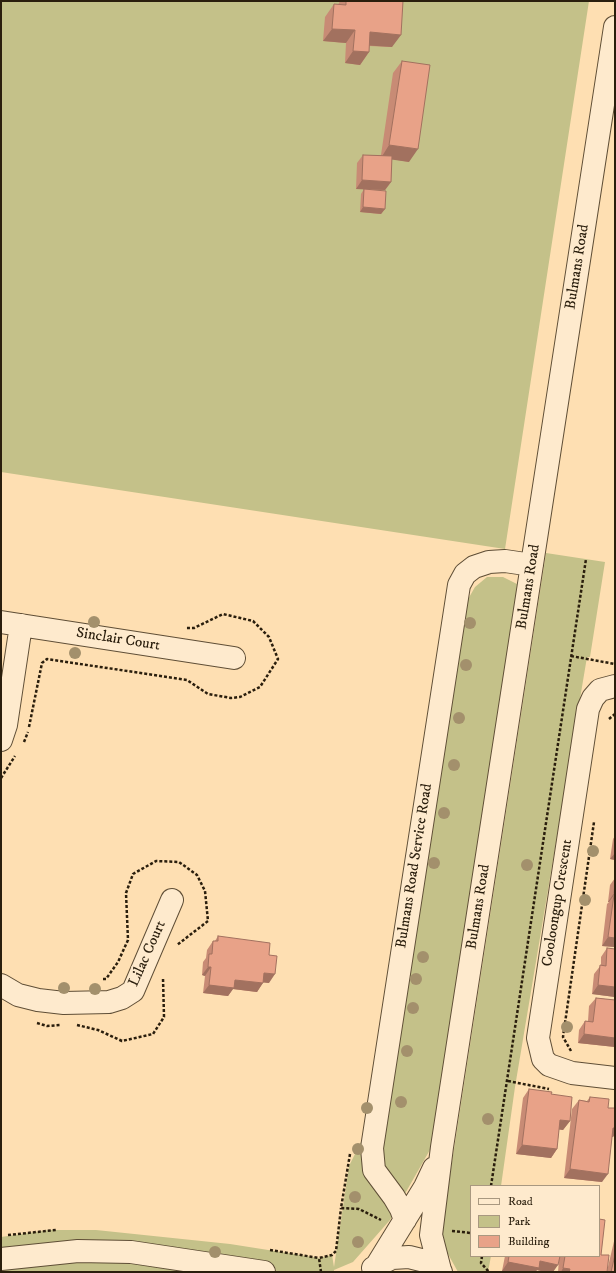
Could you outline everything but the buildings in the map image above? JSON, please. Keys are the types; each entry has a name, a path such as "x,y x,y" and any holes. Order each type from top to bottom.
{"street":[{"name":"Bulmans Road","path":"440,1271 431,1235 442,1147 615,27"},
{"name":"Bulmans Road Service Road","path":"404,1220 401,1209 394,1197 374,1170 372,1148 459,585 465,574 474,567 489,562 505,561 532,565"},
{"name":"Sinclair Court","path":"11,624 234,658"},
{"path":"1,740 6,726 11,624"},
{"name":"Cooloongup Crescent","path":"615,686 600,690 588,709 538,1038 543,1058 549,1065 572,1072 615,1078"},
{"name":"Lilac Court","path":"1,985 18,995 38,1000 64,1003 109,1002 122,998 133,991 172,900"},
{"name":"Bulmans Road","path":"370,1270 425,1187 442,1147"},
{"path":"1,1259 24,1264 78,1251 130,1252 264,1272"},
{"path":"370,1270 392,1258 409,1257 425,1261 440,1271"}],"path":[{"path":"491,1185 586,559"},
{"path":"571,656 615,664"},
{"path":"608,726 609,718 615,714"},
{"path":"563,1037 594,819"},
{"path":"321,1272 319,1258 332,1255 336,1251 341,1208"},
{"path":"482,1257 481,1263 488,1272"}],"green space":[{"path":"1,1 589,1 505,549 1,472"},
{"path":"546,553 605,562 590,657 587,657 515,1087 501,1185 470,1185 470,1257 491,1257 488,1272 458,1272 443,1245 443,1220"},
{"path":"487,577 503,577 517,584 515,606 431,1148 390,1220 353,1262 334,1270 334,1272 1,1272 1,1237 49,1230 96,1230 230,1244 319,1258 332,1255 334,1267 349,1166 393,1078 467,601 475,587"}]}
